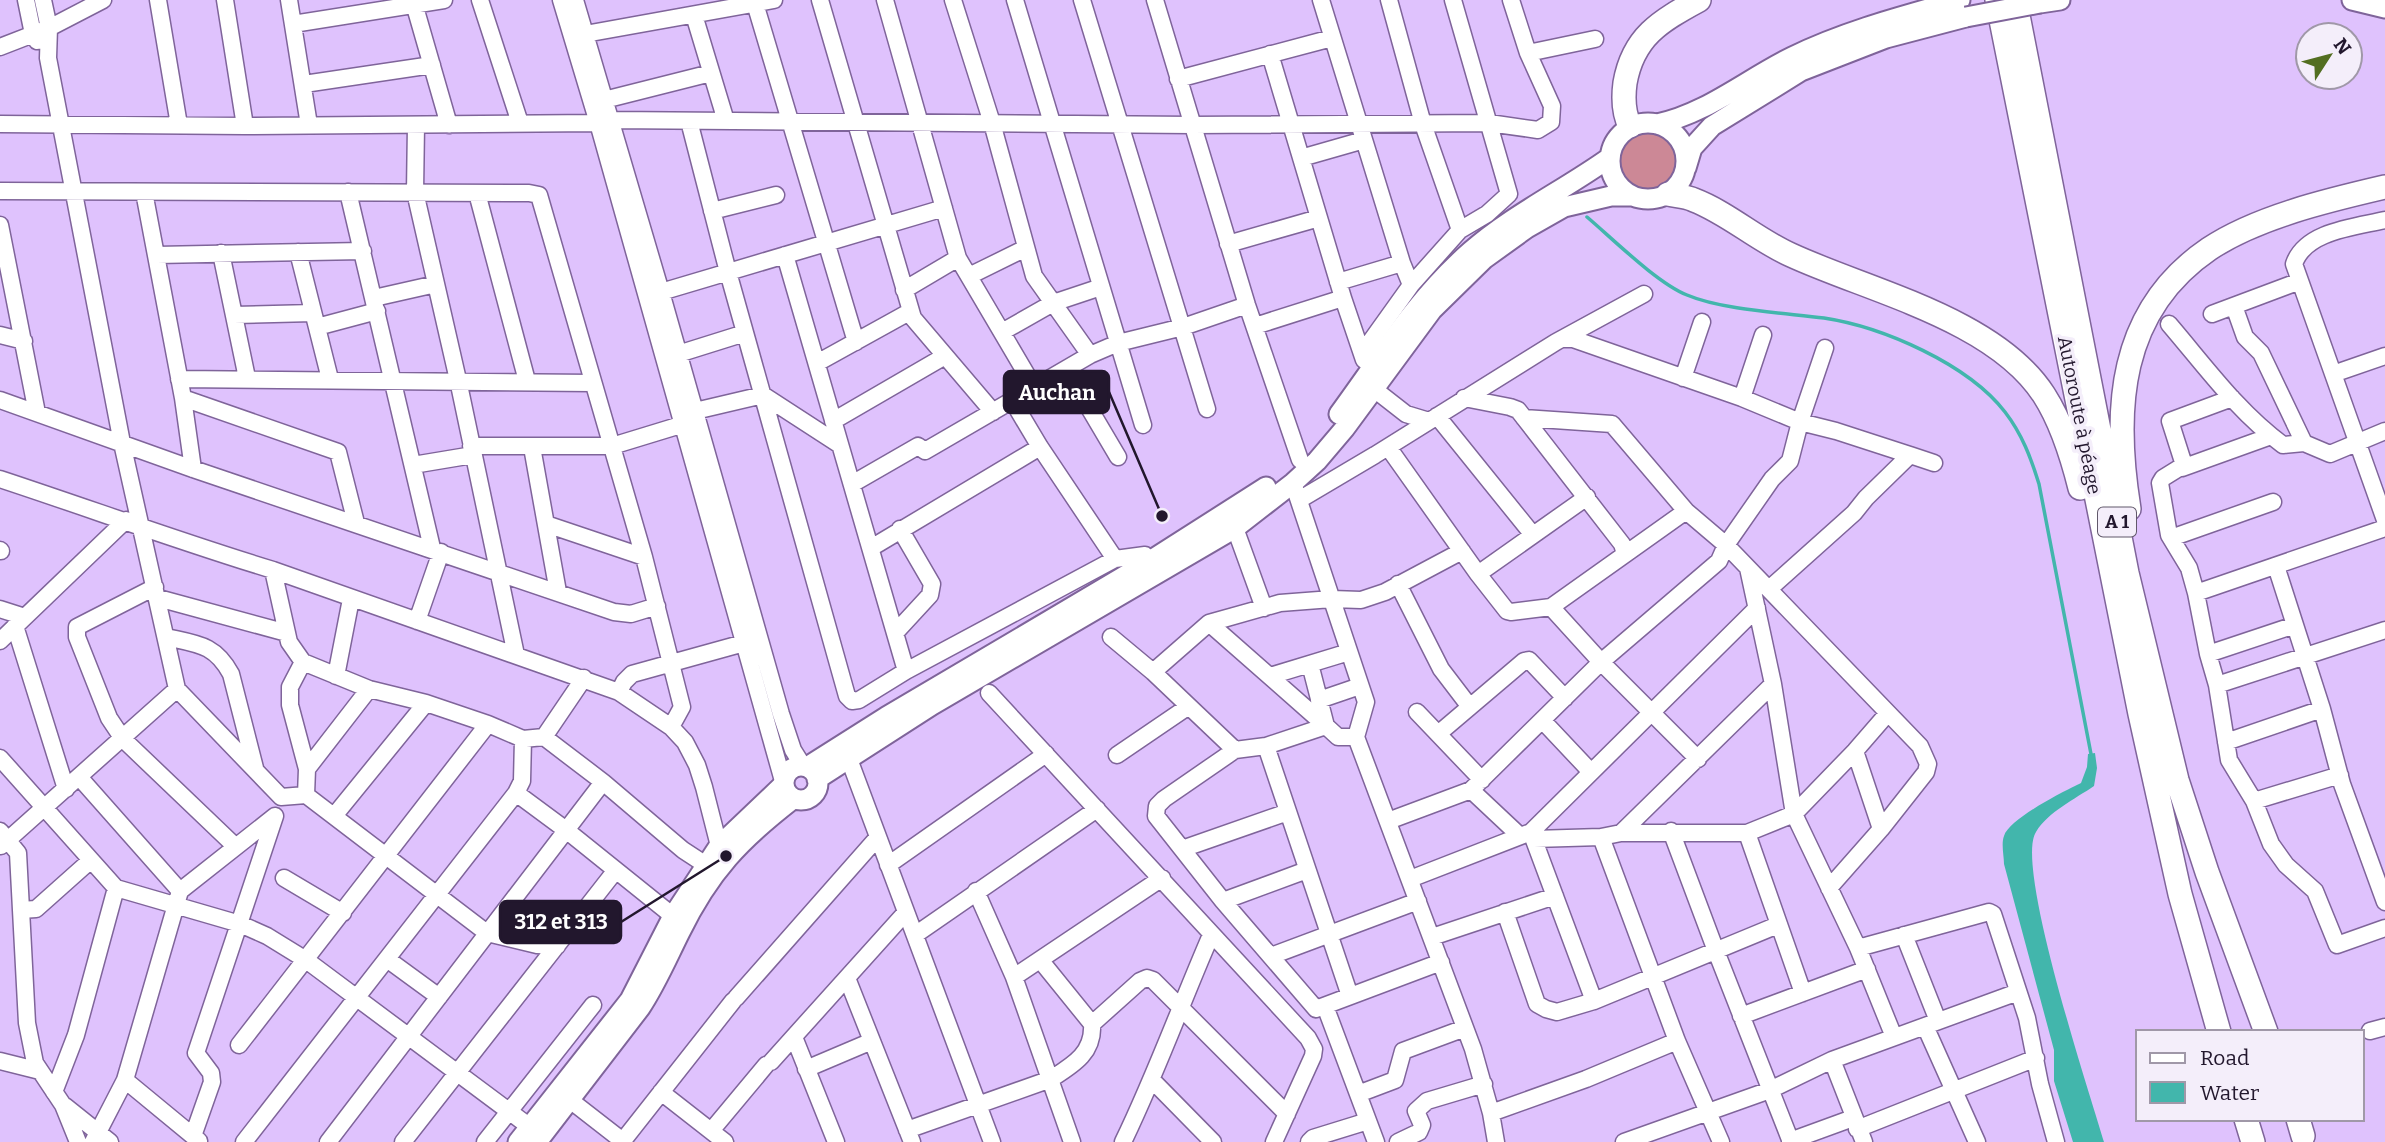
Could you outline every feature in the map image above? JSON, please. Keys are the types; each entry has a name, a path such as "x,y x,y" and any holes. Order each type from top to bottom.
{"highway":[{"path":"1630,126 1626,117 1624,92 1636,47 1656,25 1699,0"},
{"name":"Autoroute à péage","path":"1997,0 2140,714 2180,894 2218,1030"},
{"name":"A 1","path":"2015,0 2124,559 2156,692 2178,780 2203,859 2265,1030"},
{"path":"2156,692 2126,492 2123,446 2122,398 2126,372 2145,321 2163,292 2188,267 2230,238 2288,214 2385,187"},
{"path":"1668,194 1693,199 1789,255 1954,322 1988,342 2019,366 2043,393 2069,447 2140,714"},
{"path":"2247,1121 2253,1142"}],"main road":[{"path":"1657,124 1693,113 1792,57 1834,38 1963,9 2040,4 2060,0"},
{"path":"2352,0 2385,8"},
{"path":"809,770 886,717 1249,500 1300,460 1451,289 1492,253 1527,228 1564,207 1611,196 1651,199 1668,194 1676,187 1692,148 1712,126 1801,71 1963,9"},
{"path":"1633,197 1618,185 1613,177 1609,158 1618,136 1630,126 1648,122 1676,135 1683,145 1686,167"},
{"path":"528,1137 570,1100 652,990 698,900 723,863 787,788 790,769 809,770 849,759 932,705 1296,491 1324,453 1415,310 1434,287 1472,250 1609,158"},
{"path":"787,788 800,800 812,796 818,785 809,770"},
{"path":"528,1137 630,1000 673,916 719,846 787,788"}],"street":[{"path":"26,0 33,34 48,58"},
{"path":"43,0 49,28 48,58 122,443 134,523 157,592 177,689 281,797"},
{"path":"0,47 49,28 103,0"},
{"path":"158,0 179,125"},
{"path":"225,0 245,126"},
{"path":"289,0 309,125"},
{"path":"293,24 343,8 444,0"},
{"path":"480,0 520,123"},
{"path":"561,0 662,292 781,714 793,750 809,770"},
{"path":"575,0 604,100 604,121 684,424 787,788"},
{"path":"585,34 774,0"},
{"path":"820,0 913,318 993,412"},
{"path":"885,0 958,258 1034,387"},
{"path":"953,0 992,124 1034,276 1090,355"},
{"path":"1015,0 1143,425"},
{"path":"1082,0 1207,409"},
{"path":"1155,0 1247,305 1300,460"},
{"path":"1321,0 1411,285"},
{"path":"1389,0 1423,124 1460,230"},
{"path":"1363,352 1411,285 1460,230 1487,214 1509,194 1453,0"},
{"path":"0,124 245,126 726,121 1291,125 1361,132 1423,124 1489,123 1538,130 1551,122 1552,106 1528,53 1511,0"},
{"path":"414,2 449,125"},
{"path":"755,2 856,342"},
{"path":"694,15 726,121"},
{"path":"1178,79 1332,38"},
{"path":"1528,53 1595,39"},
{"path":"1270,54 1370,382 1406,414 1433,418 1533,535"},
{"path":"304,84 432,65"},
{"path":"604,100 711,73"},
{"path":"689,121 727,272 847,696 852,701 859,700 906,671 1115,559 1145,555 1150,561"},
{"path":"416,125 415,192 516,654"},
{"path":"1301,159 1361,132"},
{"path":"0,191 539,195 672,662 682,707 671,726"},
{"path":"144,192 184,398 193,469"},
{"path":"348,192 413,466 436,550 417,621"},
{"path":"477,193 527,381"},
{"path":"712,211 776,195"},
{"path":"662,292 944,208"},
{"path":"1228,244 1320,218"},
{"path":"2385,220 2328,235 2305,247 2297,255 2294,264 2357,442 2382,501 2385,520"},
{"path":"0,225 37,413"},
{"path":"969,276 1026,248"},
{"path":"157,255 363,251"},
{"path":"298,252 330,379"},
{"path":"220,253 247,378"},
{"path":"785,255 906,671"},
{"path":"904,290 958,258"},
{"path":"1338,282 1402,263"},
{"path":"2211,314 2300,281"},
{"path":"234,315 315,320 436,284"},
{"path":"1002,332 1053,303 1101,286"},
{"path":"1496,1142 1484,1084 1465,1028 1356,737 1366,702 1296,491 1388,447 1562,339 1644,293"},
{"path":"1255,326 1343,298"},
{"path":"852,484 918,446 925,451 1090,355 1118,343 1183,327 1247,305"},
{"path":"2234,306 2245,337 2261,353 2304,443"},
{"path":"817,363 911,311"},
{"path":"1683,378 1702,322"},
{"path":"2169,324 2232,398 2283,444 2304,443 2330,454 2385,431"},
{"path":"678,354 745,333"},
{"path":"0,335 24,341"},
{"path":"1742,398 1763,335"},
{"path":"1562,339 1573,339 1742,398 1800,422 1934,463"},
{"path":"1388,821 1477,785 1601,662 1719,561 1726,545 1772,479 1790,461 1825,348"},
{"path":"833,421 945,356"},
{"path":"2333,374 2385,356"},
{"path":"1066,369 1118,457"},
{"path":"179,379 593,383"},
{"path":"695,411 763,395 840,445"},
{"path":"184,398 338,452 356,523"},
{"path":"1464,398 1518,410 1622,544 1625,554"},
{"path":"2182,468 2183,460 2170,421 2232,398"},
{"path":"0,400 193,469 614,612 631,614 657,606"},
{"path":"1012,400 1115,559"},
{"path":"1524,418 1612,425 1686,510 1748,567 1920,746 1928,764 1926,772 1829,888"},
{"path":"413,466 472,451 612,446 684,424"},
{"path":"2271,436 2182,468 2163,478 2160,483 2171,538 2189,568 2196,593 2217,685 2229,760 2254,801 2271,844 2286,865 2315,891 2337,945 2385,928"},
{"path":"532,447 558,592"},
{"path":"870,548 1040,447"},
{"path":"1388,447 1507,611 1551,607 1686,510"},
{"path":"1769,589 1854,513 1910,456"},
{"path":"0,479 272,570 619,692 671,726 685,742 697,765 719,846"},
{"path":"1478,574 1587,497"},
{"path":"2171,538 2273,502"},
{"path":"0,641 134,523"},
{"path":"546,524 644,557"},
{"path":"1235,528 1264,608"},
{"path":"2196,593 2385,528"},
{"path":"895,633 933,590 901,529"},
{"path":"1153,672 1209,623 1280,603 1362,600 1385,592 1462,551"},
{"path":"2276,566 2322,709 2340,775 2385,902"},
{"path":"1748,567 1773,684 1794,814 1867,968 1894,1037"},
{"path":"272,570 289,642 303,662 369,688 426,703 523,739 544,737 603,782 683,850 706,864"},
{"path":"1398,584 1441,669 1470,707"},
{"path":"236,847 123,739 109,718 76,637 77,627 157,592 286,633"},
{"path":"336,676 351,599"},
{"path":"1551,607 1601,662 1698,759"},
{"path":"1528,836 1757,608"},
{"path":"0,609 20,622 66,789"},
{"path":"1209,623 1338,737 1356,737"},
{"path":"2208,654 2295,625"},
{"path":"2217,685 2385,630"},
{"path":"166,637 211,649 225,662 231,674 255,768"},
{"path":"1111,637 1153,672 1235,750"},
{"path":"619,692 632,674 744,643"},
{"path":"1270,676 1349,652"},
{"path":"1438,734 1518,666 1529,660 1565,698"},
{"path":"303,662 290,687 290,705 307,769 306,795"},
{"path":"1310,664 1326,726"},
{"path":"544,737 584,678"},
{"path":"1621,832 1773,684"},
{"path":"1319,700 1360,686"},
{"path":"307,769 369,688"},
{"path":"78,1142 58,1098 40,1071 31,1051 27,1023 18,853 3,839 80,778 177,689"},
{"path":"989,693 1308,1038 1314,1049 1313,1056 1275,1142"},
{"path":"334,816 426,703"},
{"path":"1117,755 1189,706"},
{"path":"2226,742 2322,709"},
{"path":"1417,712 1438,734 1477,785 1528,836 1555,896 1594,1001"},
{"path":"1410,879 1528,836 1601,837 1621,832 1671,831 1747,833 1794,814 1856,751 1888,713"},
{"path":"1542,720 1591,772"},
{"path":"239,1045 488,724"},
{"path":"1326,726 1266,746 1235,750 1157,806 1156,816 1223,901 1316,1009 1441,962"},
{"path":"243,1142 357,998 435,893 516,793 522,781 523,739"},
{"path":"1266,746 1350,996"},
{"path":"1856,751 1881,829"},
{"path":"888,865 1046,754"},
{"path":"0,758 116,888 178,898 267,936 306,960 509,1112 528,1137"},
{"path":"849,759 992,1142"},
{"path":"2254,801 2340,775"},
{"path":"80,778 178,898"},
{"path":"328,1142 603,782"},
{"path":"516,793 673,916"},
{"path":"281,797 306,795 487,933 537,945 557,946"},
{"path":"125,1080 196,1139 212,1083 211,1073 196,1053 281,797"},
{"path":"915,935 1097,809"},
{"path":"1182,849 1288,812"},
{"path":"95,1137 125,1080 178,898 275,816"},
{"path":"1671,831 1791,1142 1858,1130 2036,1058"},
{"path":"1747,833 1803,993"},
{"path":"570,1100 623,1142 734,999 878,837"},
{"path":"1601,837 1677,1041 1706,1113 1721,1142"},
{"path":"21,911 36,909 91,860"},
{"path":"404,1142 616,870"},
{"path":"1223,901 1307,870"},
{"path":"284,878 343,913"},
{"path":"1014,977 1162,878"},
{"path":"58,1098 116,888"},
{"path":"976,891 1014,977 1072,1142"},
{"path":"1432,937 1555,896"},
{"path":"1270,956 1418,901"},
{"path":"661,1092 717,1138 768,1064 906,912"},
{"path":"1505,912 1537,1004 1557,1012 1653,978 1778,925"},
{"path":"1858,948 1991,913 2018,992 2056,1142"},
{"path":"1124,1142 1212,935"},
{"path":"1904,935 1953,1091 1978,1142"},
{"path":"387,959 439,997"},
{"path":"847,978 910,1136 977,1104 1051,1079 1084,1055 1091,1042 1092,1024 1041,961"},
{"path":"1741,1016 1867,968"},
{"path":"1092,1024 1140,981 1147,978 1153,980 1181,1005 1287,1114"},
{"path":"1624,1142 1770,1090 1832,1060 2018,992"},
{"path":"485,1142 593,1005"},
{"path":"1325,1006 1376,1142"},
{"path":"1358,1094 1395,1080 1402,1051 1465,1028"},
{"path":"794,1037 836,1142"},
{"path":"806,1069 872,1041"},
{"path":"1491,1113 1586,1079 1677,1041"},
{"path":"1832,1060 1858,1130"},
{"path":"0,1061 40,1071"},
{"path":"1152,1080 1208,1140"},
{"path":"1398,1142 1419,1132 1422,1125 1416,1111 1420,1105 1484,1084"},
{"path":"58,1098 95,1137 110,1142"},
{"path":"1309,1142 1312,1138 1368,1121"}],"shaded area":[{"path":"1647,130 1665,136 1673,144 1679,162 1673,180 1665,188 1647,194 1629,188 1621,180 1615,162 1621,144 1629,136"}],"water":[{"path":"2095,753 2097,768 2094,786 2047,818 2036,832 2032,853 2035,888 2056,981 2104,1142 2073,1142 2054,1081 2054,1050 2004,864 2003,843 2008,829 2016,822 2038,806 2081,783 2088,754"}],"waterway":[{"path":"1587,217 1649,271 1687,295 1718,304 1824,318 1897,339 1923,350 1969,378 2005,412 2029,456 2039,484 2091,754"}],"place":[{"name":"Auchan","path":"1162,516"},
{"name":"312 et 313","path":"726,856"}]}
